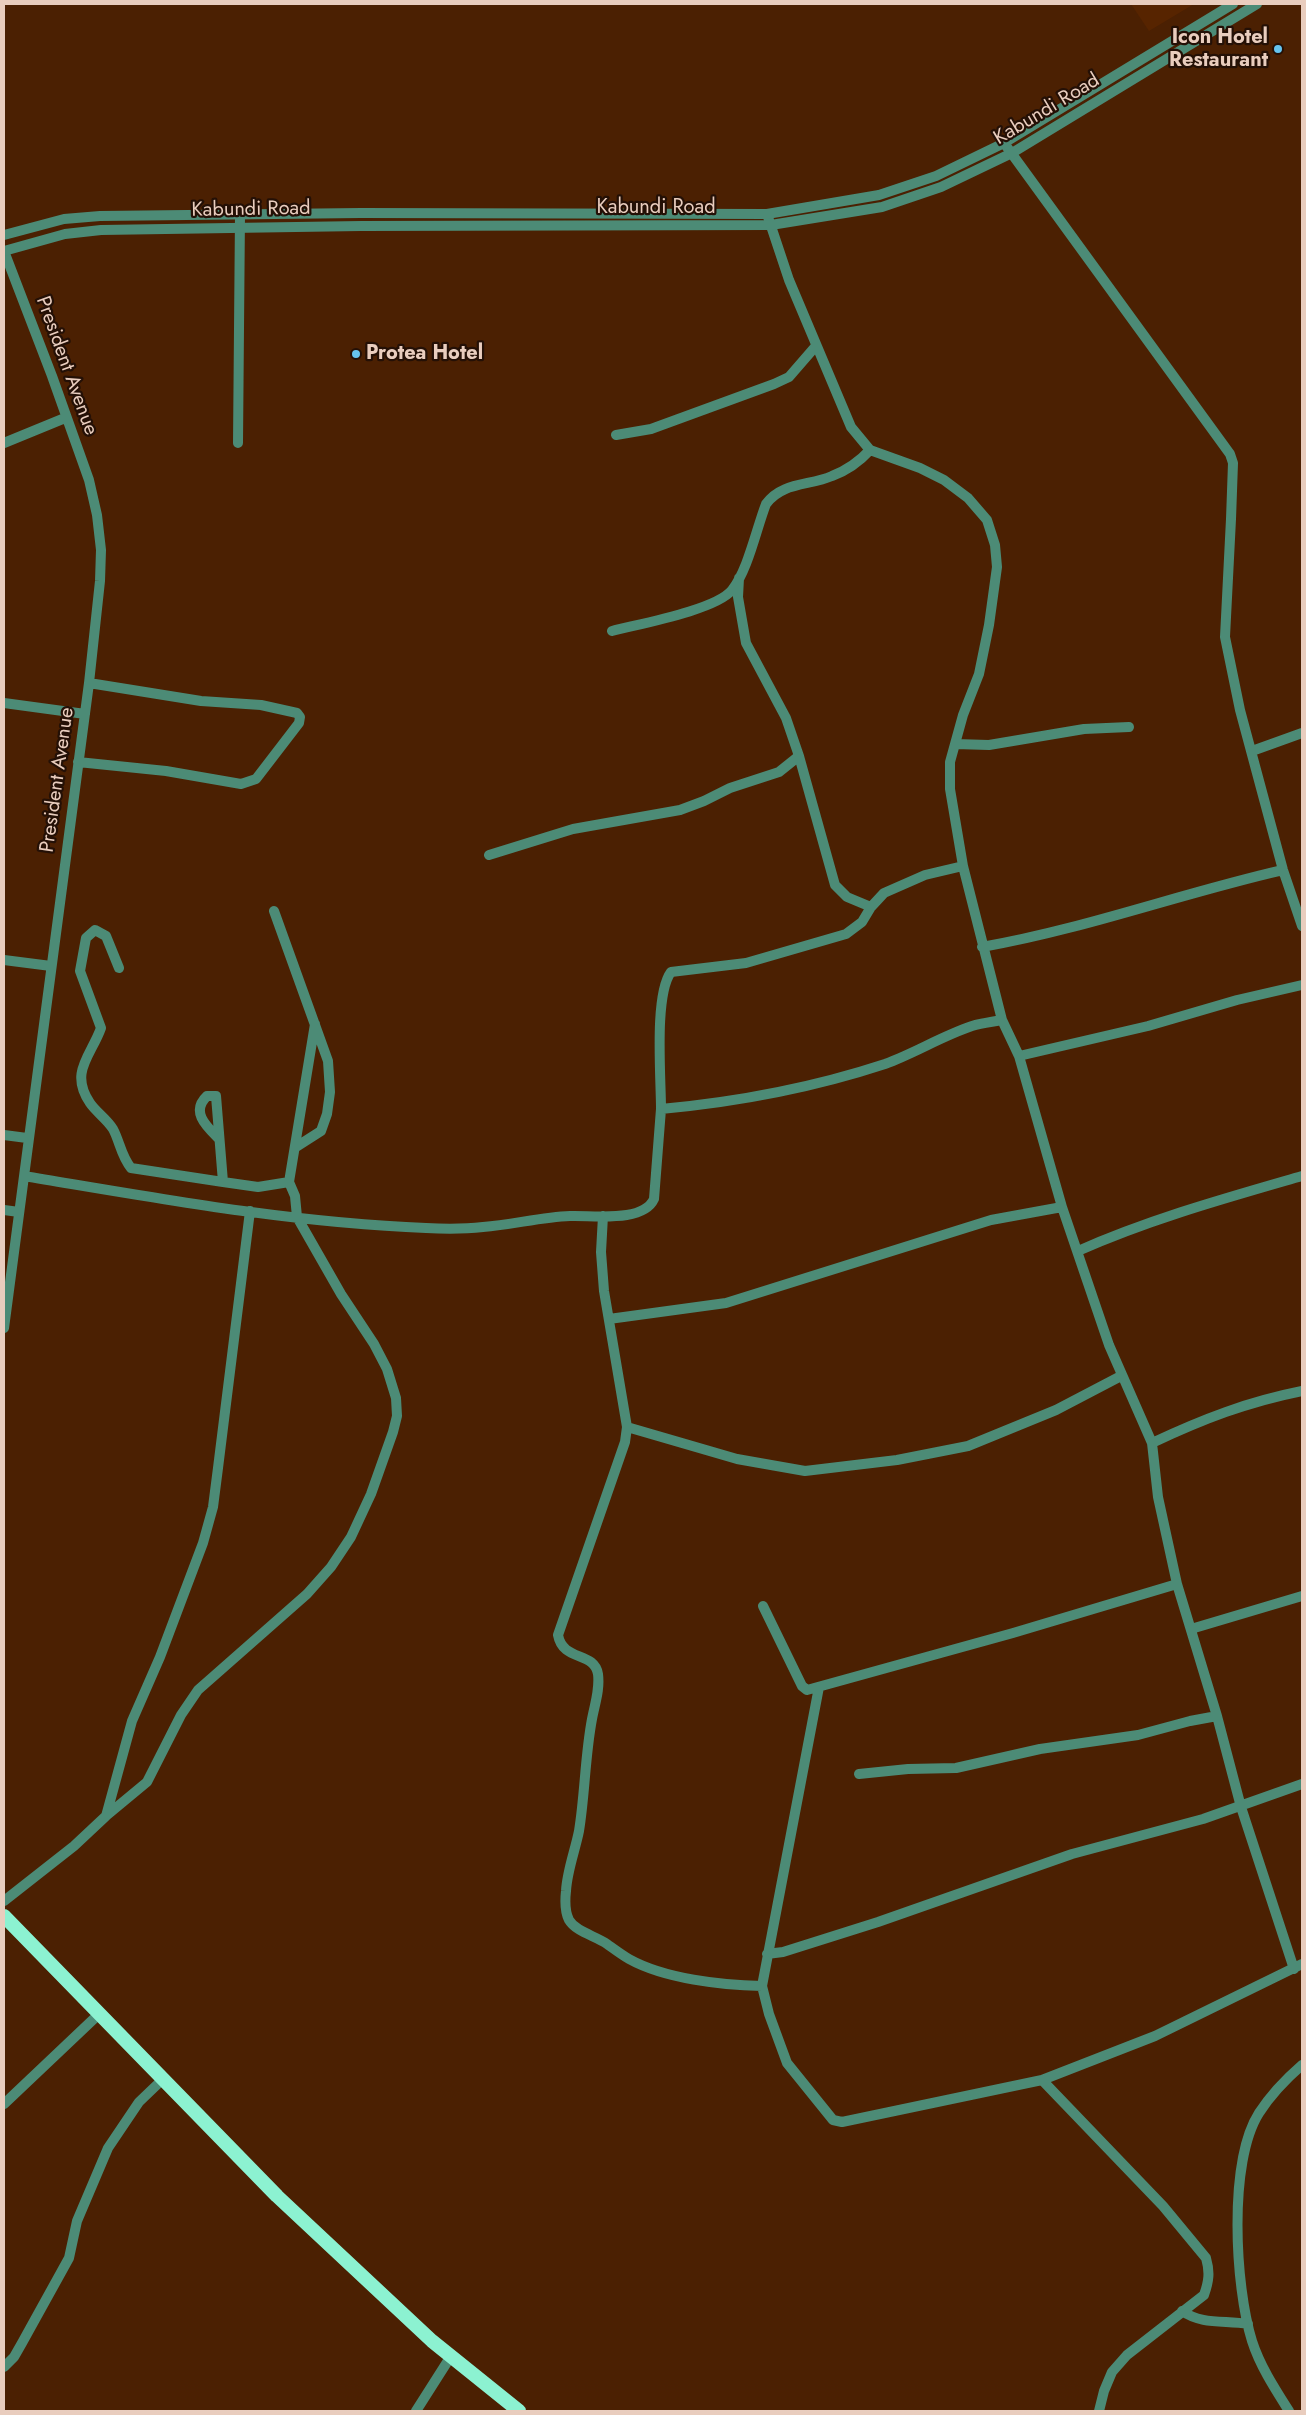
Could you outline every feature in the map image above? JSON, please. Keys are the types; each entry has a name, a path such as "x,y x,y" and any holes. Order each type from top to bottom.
{"highway":[{"path":"4,1916 277,2196 451,2356 519,2410"}],"street":[{"name":"Kabundi Road","path":"4,235 64,219 240,214 767,214 879,194 936,176 1004,143 1233,4"},
{"name":"Kabundi Road","path":"4,251 79,231 240,227 771,225 882,207 941,187 1012,153 1257,4"},
{"path":"1004,143 1230,454 1233,464 1232,519 1225,637 1240,710 1283,870 1302,926"},
{"path":"238,443 240,214"},
{"path":"767,214 789,280 815,347 851,427 870,450 920,468 952,486 968,498 987,520 995,545 997,567 989,625 979,674 950,762 950,789 963,866 1002,1020 1019,1056 1062,1207 1121,1376 1152,1443 1158,1497 1177,1584 1217,1716 1241,1807 1298,1966 1155,2036 1042,2080 842,2122 833,2120 787,2063 769,2014 762,1986 819,1687"},
{"name":"President Avenue","path":"4,251 52,376 65,418 89,480 97,515 101,550 100,582 89,683 27,1138 24,1176 4,1328"},
{"path":"616,435 651,429 774,384 789,377 815,347"},
{"path":"4,443 65,418"},
{"path":"612,631 680,614 716,602 731,592 739,578 766,504 773,495 784,489 832,477 857,464 870,450"},
{"path":"739,578 738,597 746,643 786,718 799,756 836,885 847,897 871,907"},
{"path":"78,762 166,771 241,784 256,779 267,768 299,723 300,717 296,713 261,706 202,701 89,683"},
{"path":"4,703 85,714"},
{"path":"955,744 989,745 1084,729 1129,727"},
{"path":"1252,751 1302,733"},
{"path":"488,856 574,829 680,810 704,802 730,788 779,772 799,756"},
{"path":"24,1176 250,1211 346,1223 428,1228 483,1227 569,1216 640,1213 650,1207 654,1199 661,1109 661,1010 667,976 671,972 746,964 846,934 862,922 871,907 884,893 906,882 963,866"},
{"path":"982,946 1034,938 1090,924 1211,888 1283,870"},
{"path":"274,911 328,1061 330,1092 327,1114 321,1131 296,1147"},
{"path":"119,968 106,936 95,930 86,938 80,971 101,1028 96,1044 84,1061 80,1078 89,1102 112,1127 125,1161 131,1168 258,1187 289,1182"},
{"path":"4,960 51,966"},
{"path":"1019,1056 1148,1026 1237,1000 1302,985"},
{"path":"661,1109 760,1097 885,1063 972,1026 1002,1020"},
{"path":"4,1901 74,1846 147,1782 181,1715 198,1690 307,1594 331,1567 351,1537 371,1494 397,1416 396,1398 387,1369 374,1344 341,1294 297,1217 295,1196 289,1182 315,1024"},
{"path":"4,1135 27,1138"},
{"path":"219,1139 223,1182"},
{"path":"1078,1251 1125,1230 1302,1176"},
{"path":"609,1319 726,1303 991,1220 1062,1207"},
{"path":"4,1210 19,1212"},
{"path":"106,1816 132,1721 183,1598 203,1543 213,1507 250,1211"},
{"path":"603,1216 601,1252 609,1319 628,1427 625,1442 558,1635 564,1650 594,1665 598,1672 599,1690 592,1719 578,1833 566,1890 566,1914 570,1922 577,1928 599,1938 629,1959 660,1972 738,1986 762,1986"},
{"path":"628,1427 736,1459 806,1471 897,1460 968,1446 1056,1410 1121,1376"},
{"path":"1152,1443 1226,1410 1261,1399 1302,1391"},
{"path":"762,1606 802,1686 806,1690 1013,1633 1177,1584"},
{"path":"1191,1629 1302,1596"},
{"path":"859,1774 908,1769 956,1768 1040,1749 1138,1735 1217,1716"},
{"path":"768,1954 783,1952 878,1922 1072,1854 1241,1807 1302,1784"},
{"path":"4,2104 100,2013"},
{"path":"1289,2411 1257,2357 1248,2324 1240,2271 1238,2236 1242,2167 1253,2126 1259,2113 1302,2065"},
{"path":"4,2366 18,2350 69,2258 77,2221 108,2148 139,2102 164,2079"},
{"path":"1042,2080 1163,2206 1206,2258 1209,2269 1209,2282 1204,2295 1127,2355 1112,2372 1104,2391 1099,2411"},
{"path":"1182,2311 1193,2319 1208,2322 1248,2324"},
{"path":"416,2411 451,2356"}],"shaded area":[{"path":"1131,4 1194,4 1149,31"}],"place":[{"name":"Icon Hotel Restaurant","path":"1278,49"},
{"name":"Protea Hotel","path":"356,354"}]}
